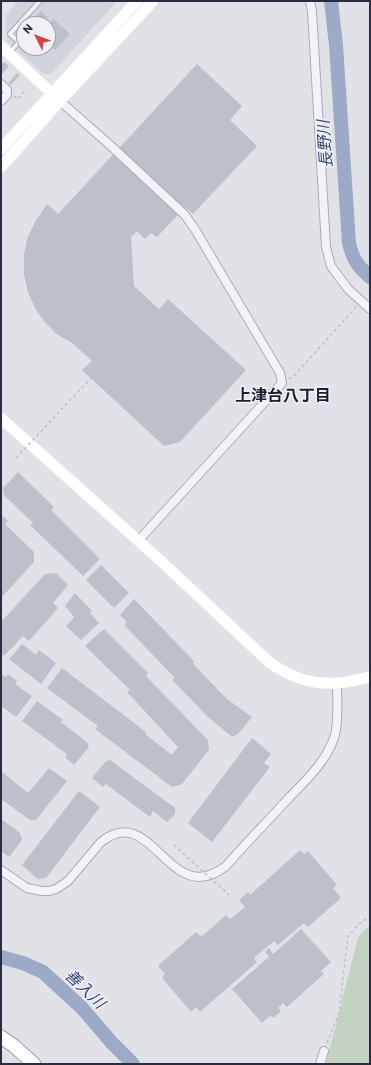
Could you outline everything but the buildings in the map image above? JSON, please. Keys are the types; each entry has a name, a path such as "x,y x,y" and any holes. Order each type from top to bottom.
{"main road":[{"path":"1,1037 14,1046 34,1064"}],"street":[{"path":"1,167 56,97 137,1"},
{"path":"1,149 153,1"},
{"path":"310,1 312,11 326,247 331,266 348,289 370,309"},
{"path":"5,50 185,215 280,373 282,383 138,541"},
{"path":"1,84 7,90 7,95 1,101"},
{"path":"1,418 138,541 269,662 286,673 317,682 337,684 370,677"},
{"path":"1,870 27,888 42,891 56,889 68,881 101,842 107,837 123,832 139,836 176,868 187,875 200,878 218,872 226,866 326,756 335,735 337,725 337,684"},
{"path":"320,1064 324,1051"}],"lane":[{"path":"5,50 19,42 10,34 40,1"}],"path":[{"path":"282,383 293,377 361,301"},
{"path":"16,458 90,378"},
{"path":"174,845 229,895"},
{"path":"324,1051 339,1013 348,936 359,924 370,916"}],"shaded area":[{"path":"18,1 117,1 51,74 44,74 24,56 56,56 56,16 16,16 16,49 7,41 6,15"}],"green space":[{"path":"370,925 370,1064 326,1064 358,937"}],"waterway":[{"name":"長野川","path":"331,1 336,45 349,243 356,262 370,277"},
{"name":"善入川","path":"1,957 23,963 43,972 82,1008 112,1043 133,1064"}],"district":[{"name":"上津台八丁目","path":"283,396"}]}
